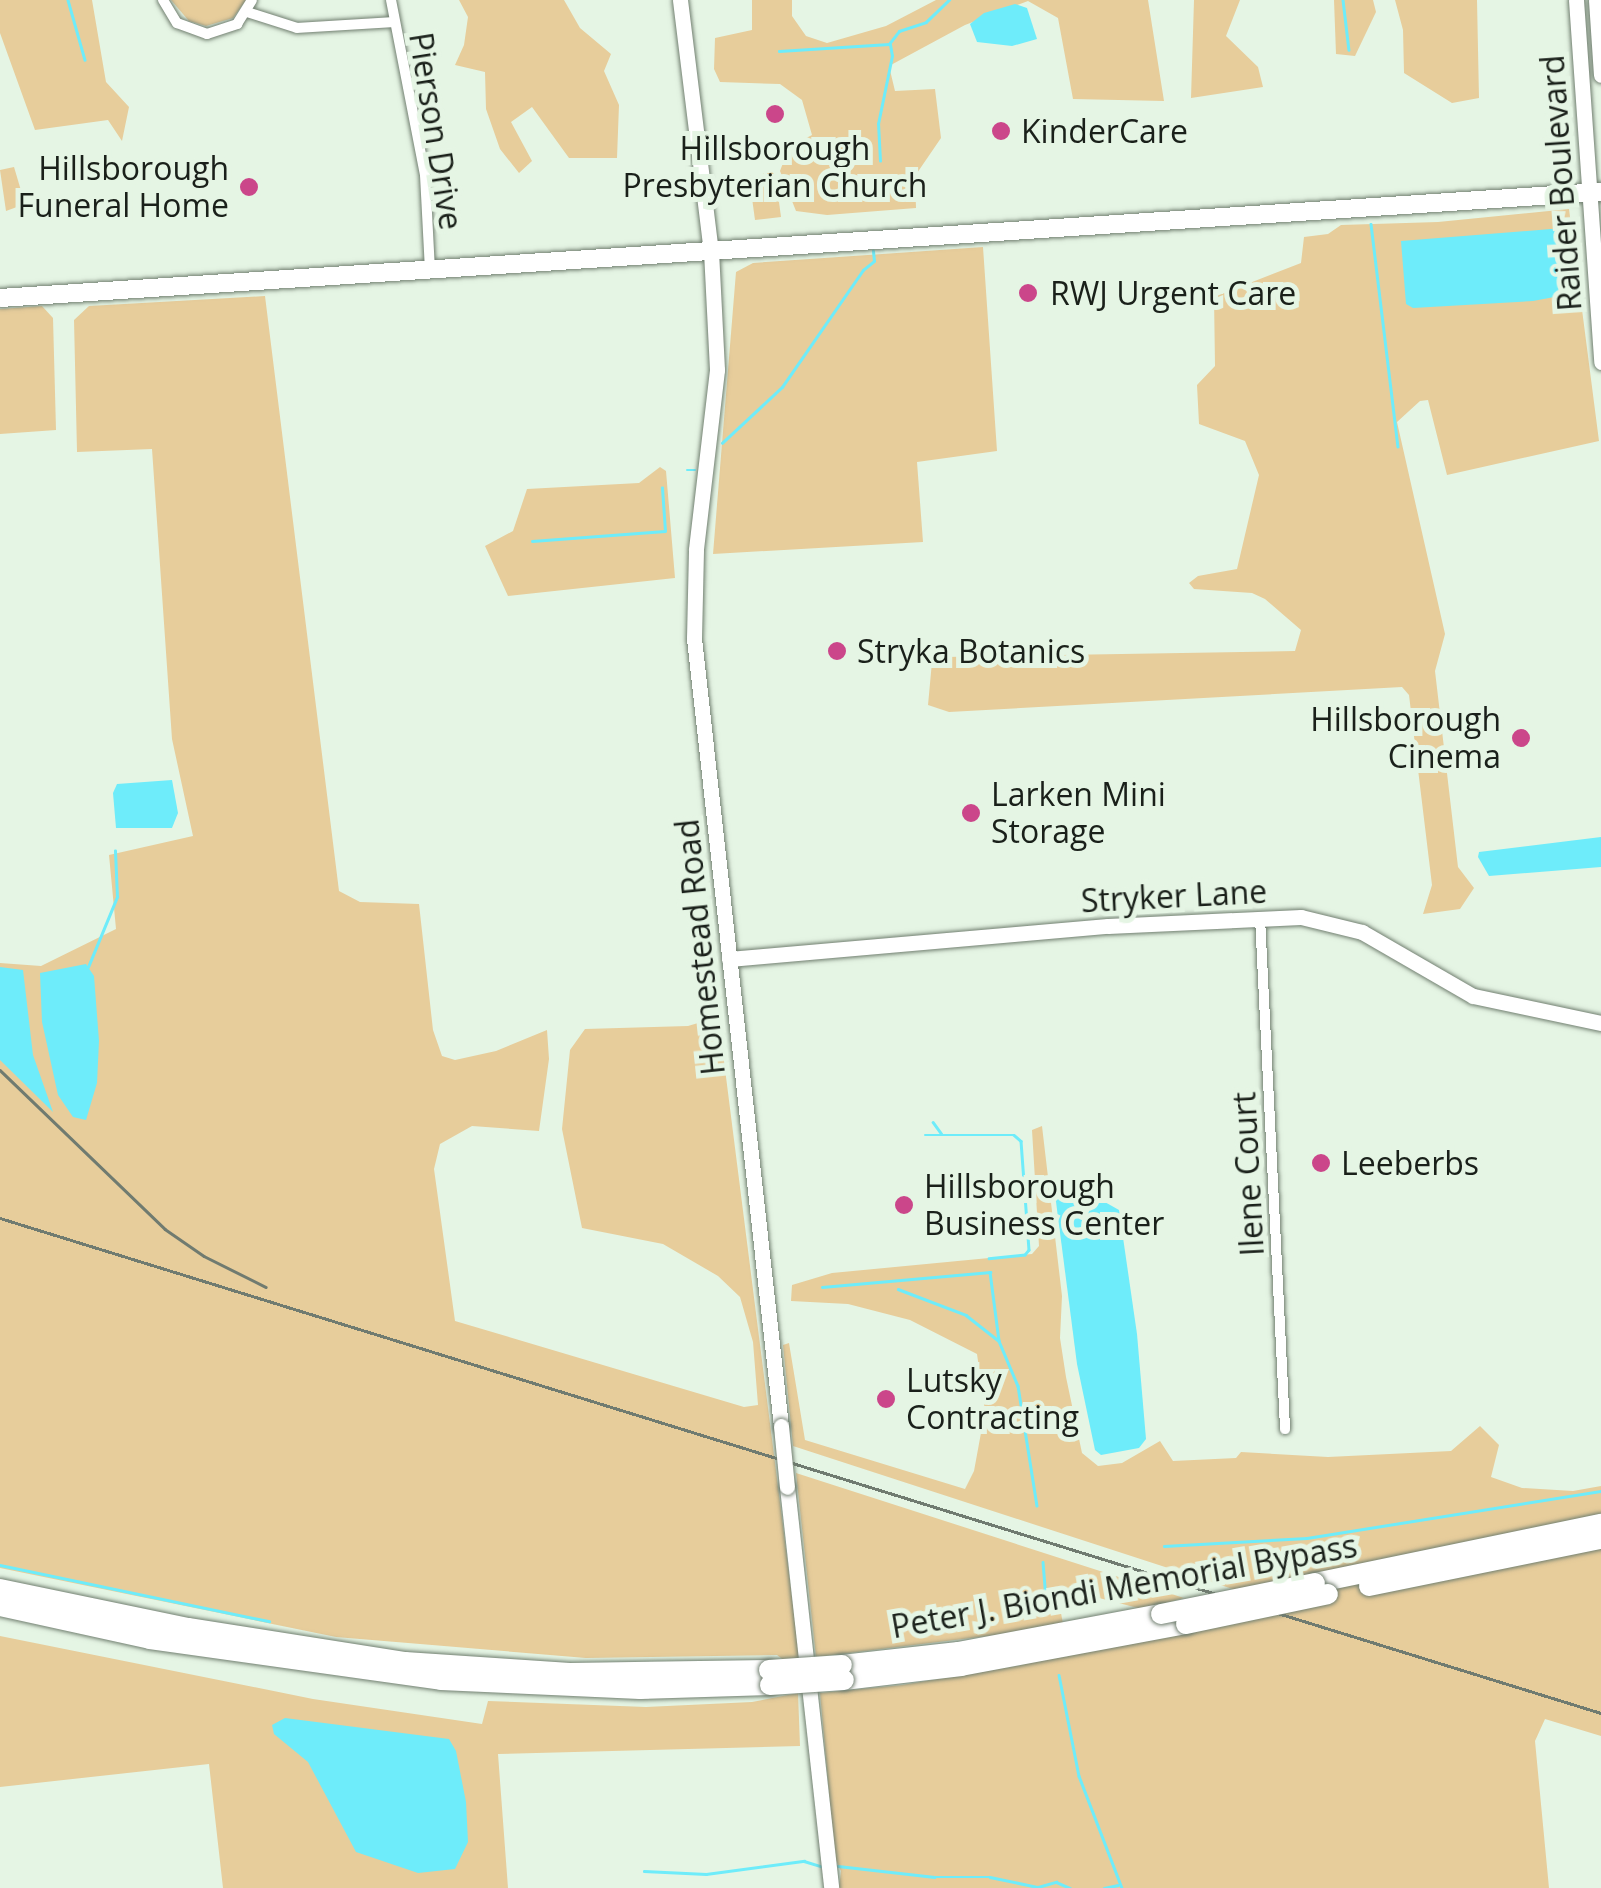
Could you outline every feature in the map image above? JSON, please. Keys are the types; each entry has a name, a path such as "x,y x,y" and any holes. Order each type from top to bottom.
{"highway":[{"name":"Peter J. Biondi Memorial Bypass","path":"0,1606 150,1639 441,1680 622,1689 961,1666 1186,1624 1322,1588 1601,1524"},
{"name":"Peter J. Biondi Memorial Bypass","path":"843,1672 1601,1539"},
{"name":"Peter J. Biondi Memorial Bypass","path":"0,1590 188,1628 405,1662 570,1674 769,1678"}],"main road":[{"path":"0,298 1595,192"}],"street":[{"path":"162,0 177,23 207,34 222,32 247,12 252,0"},
{"name":"Pierson Drive","path":"391,0 424,175 430,269"},
{"name":"Homestead Road","path":"680,0 711,251 716,387 696,550 693,619 831,1888"},
{"name":"Raider Boulevard","path":"1576,0 1595,192 1601,362"},
{"name":"Raider Boulevard","path":"1596,0 1601,75"},
{"path":"247,12 298,28 394,22"},
{"name":"Stryker Lane","path":"729,960 1260,917 1301,917 1342,924 1379,940 1472,996 1601,1023"},
{"name":"Ilene Court","path":"1260,917 1285,1428"}],"shaded area":[{"path":"0,0 92,0 106,82 129,107 122,141 108,120 35,130 0,33"},
{"path":"171,0 246,0 233,18 206,26 189,21"},
{"path":"459,0 564,0 580,28 611,54 604,71 619,105 617,158 569,158 532,107 511,122 532,161 519,173 500,149 486,109 485,72 455,65 464,45 468,17"},
{"path":"752,0 792,0 792,16 806,36 827,43 886,26 936,0 1148,0 1164,101 1073,99 1058,18 1028,1 965,25 889,66 895,91 935,89 941,138 915,176 916,208 827,215 796,211 780,171 789,147 812,135 802,100 780,84 720,82 714,69 715,38 752,30"},
{"path":"1194,0 1240,0 1226,36 1258,67 1263,87 1191,98"},
{"path":"1334,0 1373,0 1376,12 1355,56 1336,54"},
{"path":"1395,0 1477,0 1479,98 1452,103 1404,73 1403,30"},
{"path":"14,167 25,204 6,211 0,170"},
{"path":"775,172 781,217 755,220 749,176"},
{"path":"1569,209 1599,441 1447,475 1428,400 1420,401 1397,422 1445,634 1435,671 1458,867 1474,888 1460,909 1423,914 1432,885 1409,695 1402,687 949,712 928,705 933,651 945,657 1295,651 1301,630 1265,599 1252,593 1194,589 1189,583 1198,576 1237,569 1259,475 1245,441 1199,424 1197,385 1215,366 1214,297 1301,263 1304,237 1328,234 1341,225 1438,222"},
{"path":"983,247 997,451 917,462 923,542 713,554 736,272 753,263"},
{"path":"265,296 339,891 360,902 419,904 433,1030 442,1056 455,1060 496,1051 547,1030 549,1059 539,1131 472,1126 440,1144 434,1169 455,1321 744,1407 758,1405 753,1342 740,1297 718,1276 663,1244 582,1228 562,1129 570,1050 585,1029 688,1026 708,1020 716,998 800,1660 785,1661 777,1655 586,1658 336,1637 0,1568 0,963 41,966 116,929 109,855 193,836 172,739 152,449 77,452 74,320 89,306"},
{"path":"42,306 53,318 56,430 0,434 0,309"},
{"path":"660,467 666,471 675,578 508,596 485,546 513,531 527,489 639,483"},
{"path":"1042,1126 1062,1296 1060,1338 1066,1377 1082,1453 1098,1466 1122,1463 1160,1441 1173,1461 1236,1458 1241,1452 1328,1457 1451,1451 1480,1426 1499,1445 1491,1477 1522,1488 1573,1491 1601,1486 1601,1736 1545,1719 1535,1741 1549,1888 839,1888 841,1871 835,1858 820,1693 902,1685 1022,1665 1012,1633 816,1657 796,1473 1184,1598 1142,1609 1056,1587 1065,1634 1294,1609 793,1446 783,1345 789,1343 805,1440 965,1489 974,1471 985,1411 977,1354 910,1320 848,1304 791,1301 792,1285 832,1273 1032,1254 1039,1246 1032,1130"},
{"path":"0,1636 313,1699 482,1724 488,1701 646,1707 752,1702 798,1693 800,1746 498,1754 508,1888 223,1888 209,1764 0,1787"}],"water":[{"path":"1015,4 1027,8 1037,39 1012,46 977,42 970,24 984,13"},
{"path":"1562,230 1565,238 1571,286 1565,295 1533,301 1413,308 1406,304 1401,241"},
{"path":"172,780 178,813 172,828 116,828 113,793 117,784"},
{"path":"1601,837 1601,867 1489,876 1478,857 1479,852"},
{"path":"86,964 94,976 99,1041 97,1083 86,1120 73,1117 58,1095 42,1022 40,973"},
{"path":"0,967 23,970 33,1055 53,1112 0,1060"},
{"path":"1080,1188 1119,1210 1137,1334 1146,1439 1139,1448 1101,1455 1095,1450 1077,1364 1055,1194"},
{"path":"285,1718 449,1739 456,1751 466,1802 468,1842 455,1869 418,1873 356,1852 308,1762 274,1734 272,1725"}],"waterway":[{"path":"68,0 85,60"},
{"path":"779,51 889,44 899,31 926,22 949,0"},
{"path":"1343,0 1349,50"},
{"path":"880,161 878,124 892,56 890,45"},
{"path":"1371,224 1398,446"},
{"path":"722,443 782,387 863,270 874,261 873,251"},
{"path":"687,470 695,470"},
{"path":"532,541 665,531 662,488"},
{"path":"88,967 117,897 115,851"},
{"path":"933,1122 941,1133"},
{"path":"925,1135 1014,1135 1021,1141 1029,1250 1025,1255 989,1259"},
{"path":"822,1287 990,1272 999,1340"},
{"path":"898,1289 966,1315 999,1341 1018,1386 1037,1506"},
{"path":"1164,1546 1307,1538 1601,1491"},
{"path":"1043,1562 1047,1611"},
{"path":"0,1565 269,1621"},
{"path":"1059,1675 1079,1776 1122,1888"},
{"path":"644,1871 706,1874 804,1861 820,1866"},
{"path":"838,1866 934,1877 990,1877 1038,1887 1056,1882 1070,1888"},
{"path":"1104,1888 1118,1885"}],"railway":[{"path":"0,1070 165,1229 204,1256 266,1287"},
{"path":"0,1218 1601,1713"}],"place":[{"name":"Hillsborough Presbyterian Church","path":"775,114"},
{"name":"KinderCare","path":"1001,131"},
{"name":"Hillsborough Funeral Home","path":"249,187"},
{"name":"RWJ Urgent Care","path":"1028,293"},
{"name":"Stryka Botanics","path":"837,651"},
{"name":"Hillsborough Cinema","path":"1521,738"},
{"name":"Larken Mini Storage","path":"971,813"},
{"name":"Leeberbs","path":"1321,1163"},
{"name":"Hillsborough Business Center","path":"904,1205"},
{"name":"Lutsky Contracting","path":"886,1399"}]}
